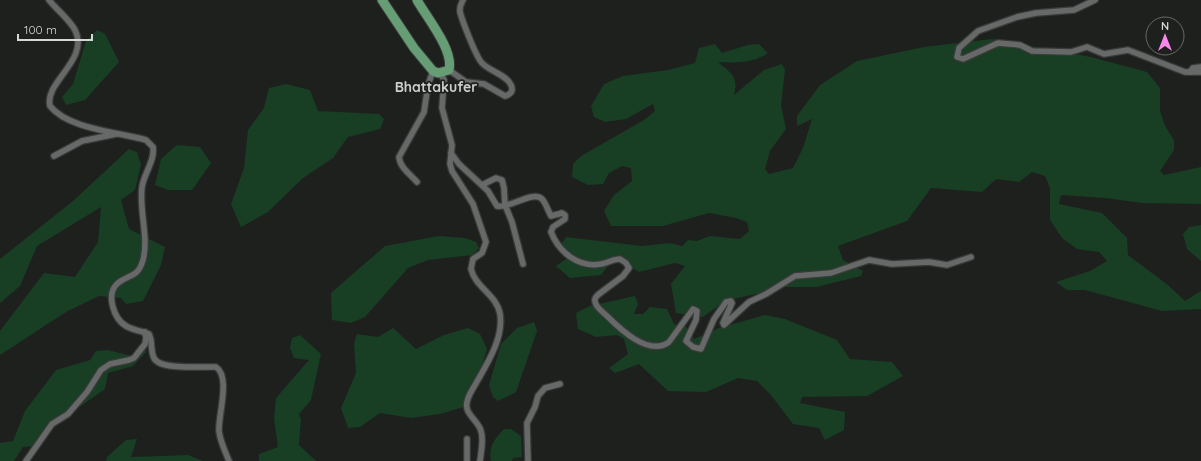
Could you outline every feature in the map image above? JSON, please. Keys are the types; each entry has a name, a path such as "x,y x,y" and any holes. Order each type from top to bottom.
{"highway":[{"path":"382,0 414,48 436,72 449,70 448,54 417,0"}],"street":[{"path":"49,0 75,30 77,39 74,57 50,96 50,106 62,117 74,122 146,140 153,147 152,159 142,186 142,216 145,243 143,261 140,269 135,275 118,284 113,289 111,296 118,318 124,325 145,332 150,336 154,358 157,362 167,365 194,368 216,367 221,371 223,386 219,432 229,461"},
{"path":"449,70 466,82 484,84 505,96 510,95 512,91 512,85 482,63 477,55 460,13 460,5 463,0"},
{"path":"1095,0 1074,10 1032,14 1007,20 978,31 959,48 957,57 963,59 998,43 1020,45 1032,51 1071,52 1087,47 1104,54 1128,50 1147,59 1190,72 1201,72"},
{"path":"1190,72 1193,68 1201,67"},
{"path":"417,182 403,168 399,157 424,112 428,85 436,72 442,76 444,80 442,108 452,145 450,164 452,171 472,204 486,242 482,253 473,259 470,265 472,275 496,302 501,316 501,330 496,344 467,401 468,412 479,424 482,432 480,461"},
{"path":"54,156 82,141 120,133"},
{"path":"451,153 459,164 488,191 497,206 505,206 527,198 538,197 542,200 551,216 562,213 565,215 565,219 553,227 552,232 561,250 569,256 588,263 600,264 620,259 626,263 629,268 627,273 595,297 595,301 599,309 619,328 637,340 652,346 665,345 669,342 690,310 693,309 697,313 696,320 686,341 693,347 701,349 714,319 726,302 731,301 732,303 723,323 724,325 749,302 766,294 795,276 831,273 869,260 892,264 929,262 947,265 971,257"},
{"path":"482,185 496,178 502,180 505,206 512,222 523,264"},
{"path":"26,461 52,424 68,414 87,392 101,370 110,364 134,358 144,344 146,338 145,332"},
{"path":"528,461 526,423 535,407 538,396 545,388 560,384"},
{"path":"466,461 468,439"}],"green space":[{"path":"97,30 105,34 119,62 85,100 66,105 62,97 73,84 86,41"},
{"path":"992,39 1091,57 1147,72 1160,88 1160,111 1165,126 1174,140 1174,150 1160,171 1164,175 1201,167 1201,204 1142,203 1106,198 1061,195 1059,204 1102,213 1127,238 1128,255 1168,285 1185,301 1201,291 1201,309 1162,311 1085,290 1067,290 1056,282 1090,271 1107,261 1099,252 1077,249 1062,238 1050,220 1050,188 1045,176 1032,172 1019,182 996,179 982,192 931,188 907,221 838,246 843,260 863,271 861,276 816,287 785,287 725,301 703,317 676,313 671,284 685,266 675,263 639,272 614,258 601,275 570,278 556,266 566,259 561,245 566,237 642,246 670,243 682,246 688,240 697,241 710,236 740,239 749,231 747,222 736,218 709,213 663,226 611,226 604,211 614,195 632,181 631,168 622,166 609,173 603,184 588,185 572,177 573,164 581,156 644,120 655,111 653,104 626,119 605,122 594,117 591,106 604,84 623,76 668,70 695,63 699,48 715,44 722,53 748,45 759,44 768,53 757,59 738,62 718,62 730,72 735,79 734,95 764,70 782,64 785,70 781,105 786,129 770,151 765,169 769,174 793,168 803,148 812,119 797,126 797,116 820,85 857,61 924,47"},
{"path":"286,84 310,90 318,111 379,114 384,119 380,129 348,137 333,158 303,178 268,212 241,227 231,204 244,168 248,130 264,108 269,88"},
{"path":"177,145 200,147 211,163 192,190 168,190 155,185 161,159"},
{"path":"129,149 137,152 141,165 135,190 121,200 129,229 165,247 161,265 143,301 126,304 121,298 99,296 66,312 0,355 0,331 44,273 75,277 98,242 101,207 37,246 20,286 0,303 0,259 73,201"},
{"path":"1201,225 1201,261 1187,249 1183,234 1189,227"},
{"path":"439,236 465,238 476,242 479,248 473,255 428,260 408,268 365,317 351,323 332,320 331,293 385,246"},
{"path":"635,296 638,304 634,314 643,314 650,307 667,309 674,324 686,327 694,339 719,328 765,315 785,319 837,340 850,359 892,362 903,376 867,396 802,397 800,403 845,412 844,430 825,440 819,428 793,424 771,395 757,381 738,378 706,392 668,391 639,364 615,373 609,368 628,354 624,339 617,335 596,337 578,329 576,313 590,306"},
{"path":"534,322 537,331 516,392 498,401 493,397 489,385 501,344 517,328"},
{"path":"393,328 416,349 444,335 468,328 480,334 487,349 470,405 440,414 411,418 380,413 360,427 348,428 341,408 356,373 354,344 357,334 378,337"},
{"path":"300,335 321,354 311,400 299,414 301,419 299,445 316,461 259,461 259,454 278,447 274,419 276,398 309,360 294,358 290,348 292,338"},
{"path":"145,344 146,352 133,366 108,373 105,389 61,420 37,446 23,447 14,461 0,461 0,443 13,441 25,411 56,370 90,360 96,351 107,350 132,356"},
{"path":"504,429 511,429 521,436 522,457 513,458 512,461 491,461 491,447"},
{"path":"137,439 131,457 188,455 203,461 106,461 107,457 126,440"}],"district":[{"name":"Bhattakufer","path":"436,87"}]}
